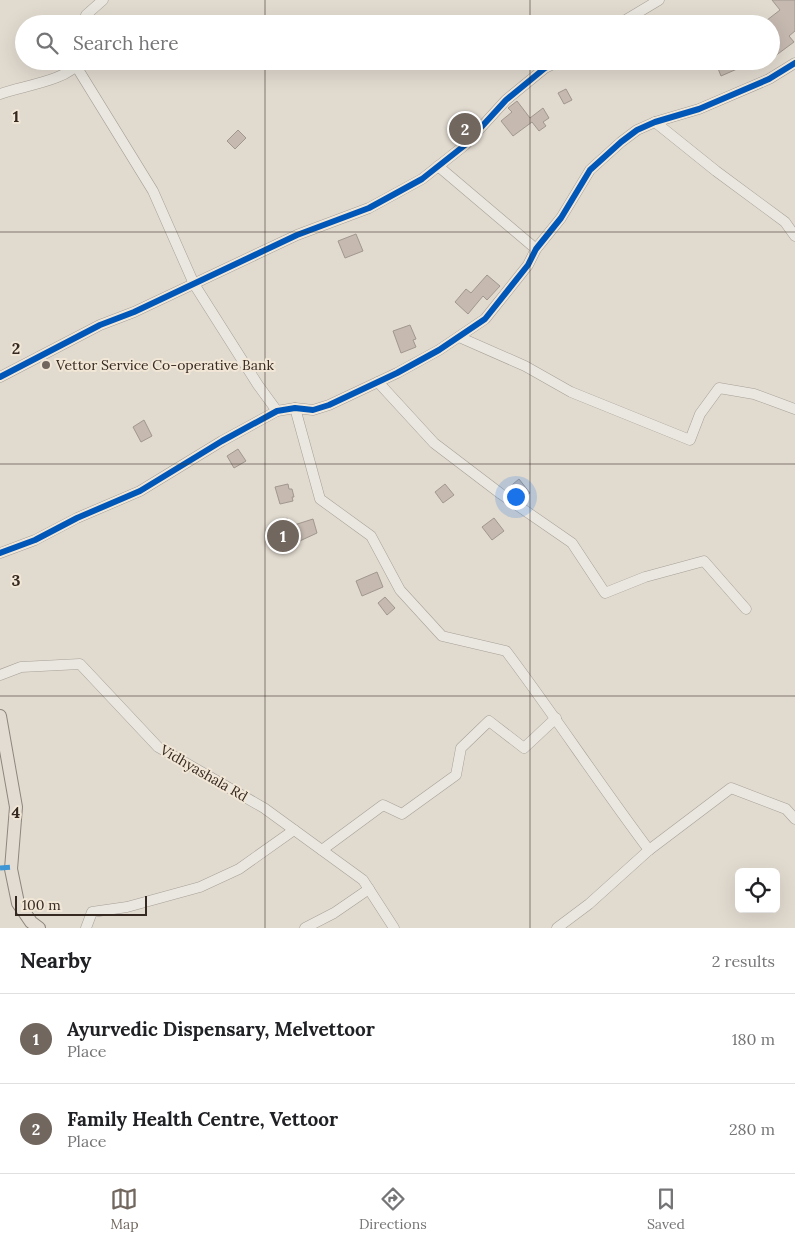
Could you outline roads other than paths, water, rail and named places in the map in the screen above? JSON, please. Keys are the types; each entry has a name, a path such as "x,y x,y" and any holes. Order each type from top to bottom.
{"main road":[{"path":"0,717 16,807 12,869 18,903 31,922 39,928"}],"street":[{"path":"86,15 102,0"},
{"path":"634,15 659,0"},
{"path":"0,553 35,540 77,518 140,491 222,441 276,411 295,408 314,410 329,405 420,361 459,337 485,319 528,265 536,249 561,218 590,170 636,130 655,122 699,109 769,78 795,63"},
{"path":"0,94 66,74 71,70"},
{"path":"82,70 153,192 194,284 276,411"},
{"path":"0,377 100,325 134,312 297,235 369,208 422,179 464,145 506,100 543,70"},
{"path":"655,122 716,171 785,222 795,236"},
{"path":"438,166 536,249"},
{"path":"459,337 525,366 571,392 690,440 700,414 719,388 754,394 795,408"},
{"path":"378,382 434,443 572,543 605,593 645,577 704,562 746,609"},
{"path":"295,408 320,499 371,536 400,590 442,636 506,651 650,850"},
{"name":"Vidhyashala Rd","path":"0,675 21,667 80,664 158,747 264,808 363,880 394,928"},
{"path":"322,850 384,805 402,814 456,775 461,748 489,721 524,748 556,718"},
{"path":"557,928 589,904 650,850 731,788 786,809 795,819"},
{"path":"86,928 92,912 128,907 200,887 232,873 294,830"},
{"path":"305,928 334,913 368,889"}],"place":[{"name":"Family Health Centre, Vettoor","path":"465,129"},
{"name":"Vettor Service Co-operative Bank","path":"46,365"},
{"name":"Ayurvedic Dispensary, Melvettoor","path":"283,536"}]}
